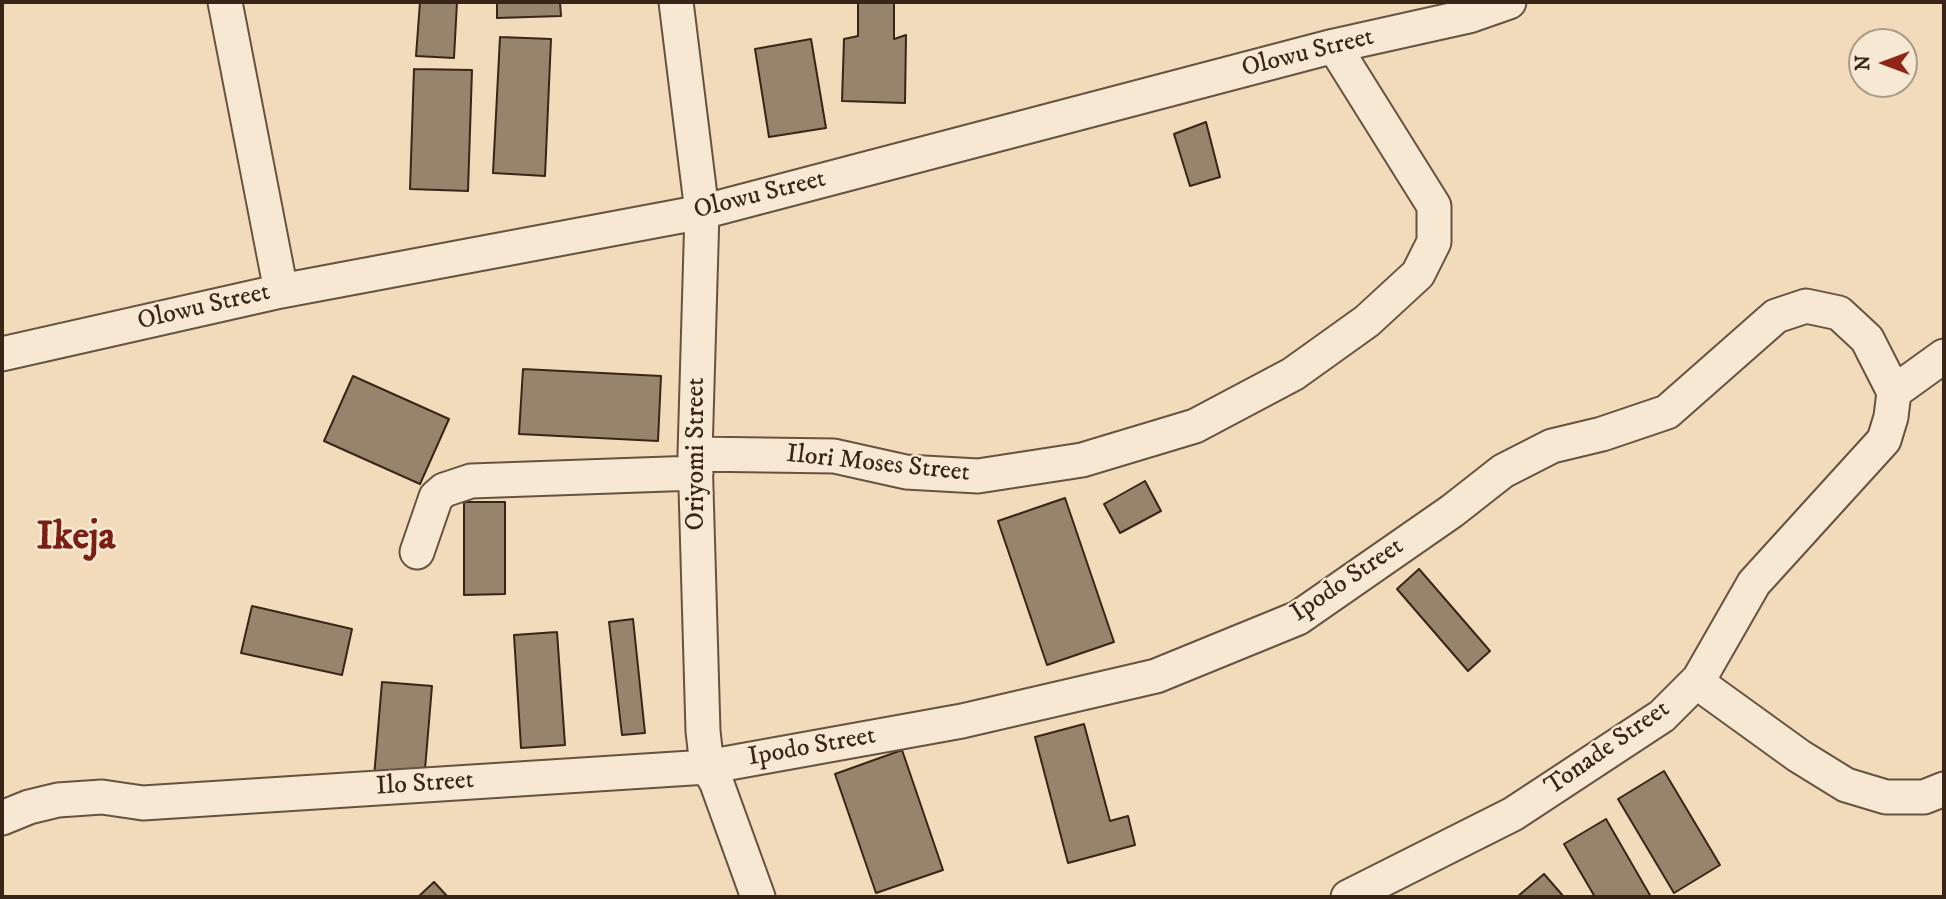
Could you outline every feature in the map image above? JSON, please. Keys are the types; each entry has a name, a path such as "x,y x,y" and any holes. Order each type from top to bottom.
{"street":[{"path":"225,2 281,291"},
{"name":"Oriyomi Street","path":"676,2 702,212 696,463 703,717 707,766 716,781 758,897"},
{"name":"Olowu Street","path":"2,355 281,291 702,212 1334,46 1469,16 1509,2"},
{"name":"Ilori Moses Street","path":"417,552 436,497 444,490 471,481 696,463 834,456 906,472 978,476 1082,460 1195,426 1293,374 1367,321 1398,293 1418,274 1434,242 1434,206 1334,46"},
{"name":"Ipodo Street","path":"707,766 962,721 1156,676 1298,618 1451,511 1503,471 1552,446 1602,434 1667,412 1776,316 1806,306 1839,313 1867,339 1894,392"},
{"path":"1894,392 1944,356"},
{"name":"Tonade Street","path":"1348,897 1513,814 1662,716 1699,679 1754,583 1884,440 1891,417 1894,392"},
{"path":"1699,679 1709,691 1799,756 1846,785 1886,797 1924,797 1944,789"},
{"name":"Ilo Street","path":"2,818 29,807 58,800 102,797 143,803 707,766"}],"building":[{"path":"420,2 457,2 454,58 416,56"},
{"path":"497,2 560,2 561,16 497,18"},
{"path":"858,2 894,2 894,39 906,35 905,103 842,101 844,39 858,36"},
{"path":"500,37 551,39 545,176 493,173"},
{"path":"811,39 826,128 769,137 755,49"},
{"path":"414,69 472,70 468,191 410,189"},
{"path":"1206,122 1220,177 1190,186 1174,134"},
{"path":"523,369 661,376 658,441 519,434"},
{"path":"353,376 449,419 420,484 324,441"},
{"path":"1145,481 1161,511 1120,533 1104,504"},
{"path":"1065,498 1114,642 1047,665 998,521"},
{"path":"464,502 505,502 505,594 464,595"},
{"path":"1419,569 1490,651 1468,671 1397,589"},
{"path":"252,606 352,629 342,675 241,653"},
{"path":"633,619 645,733 622,735 609,622"},
{"path":"557,632 565,745 521,748 514,635"},
{"path":"382,682 432,686 424,781 374,777"},
{"path":"1084,724 1110,821 1128,816 1135,845 1068,863 1035,737"},
{"path":"902,750 943,870 876,893 835,774"},
{"path":"1664,771 1720,865 1674,893 1618,799"},
{"path":"1606,819 1651,897 1595,897 1564,844"},
{"path":"1544,874 1564,897 1517,897"},
{"path":"434,882 448,897 418,897"}],"district":[{"name":"Ikeja","path":"76,540"}]}
